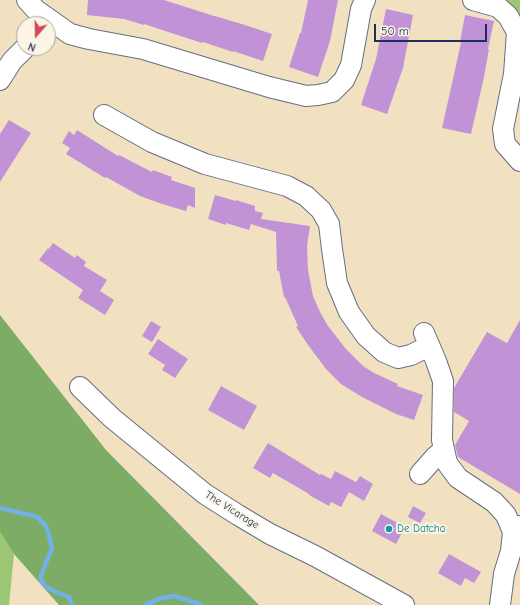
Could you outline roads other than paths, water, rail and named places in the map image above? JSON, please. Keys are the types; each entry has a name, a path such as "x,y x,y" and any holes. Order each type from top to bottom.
{"street":[{"path":"27,0 42,16"},
{"path":"56,27 70,34 143,49 269,87 306,96 318,95 332,92 344,80 350,64 361,9 365,0"},
{"path":"472,0 498,7 508,16 517,32 514,74 516,83 504,129 506,144 520,161"},
{"path":"0,80 12,61 17,56"},
{"path":"104,115 152,142 205,164 287,186 306,196 321,210 329,224 337,284 349,312 366,336 384,352 398,358 411,355 427,340 443,381 442,440 447,463 458,478 494,502 516,529 504,574 500,605"},
{"name":"The Vicarage","path":"80,387 112,418 205,494 270,534 315,556 404,605"},
{"path":"420,474 435,457 444,450"}],"waterway":[{"path":"0,508 38,517 47,528 52,548 40,578 45,586 69,597 72,605"},
{"path":"146,605 158,599 174,596 201,605"}],"place":[{"name":"De Datcha","path":"389,529"}]}
